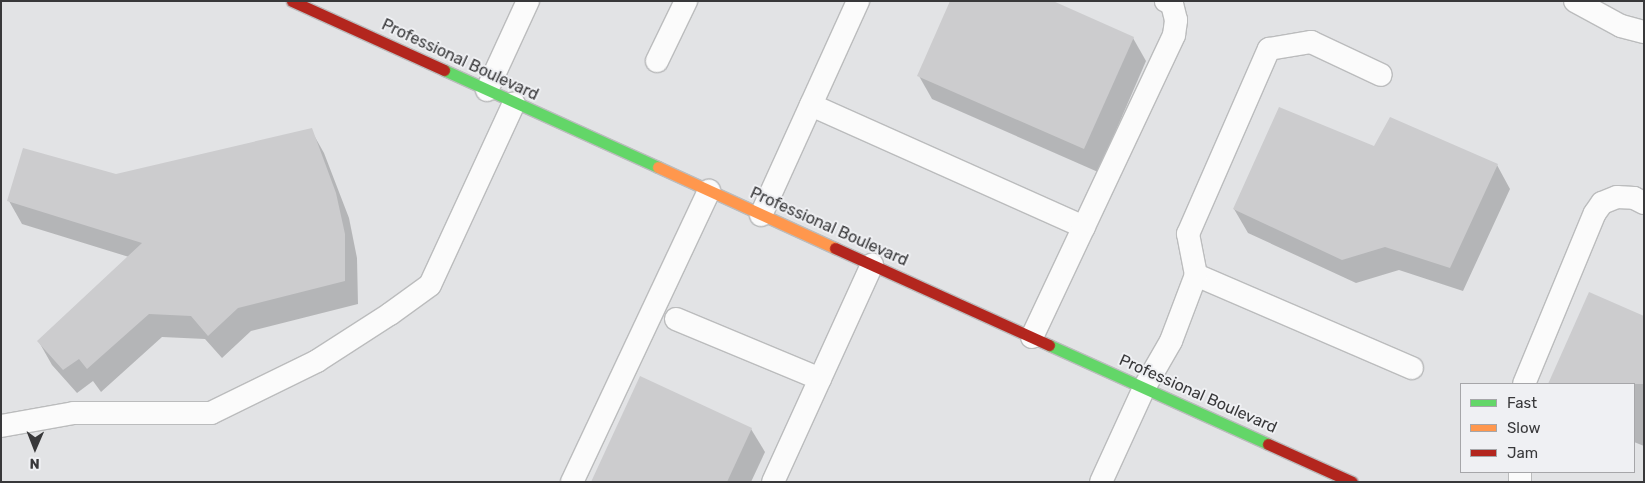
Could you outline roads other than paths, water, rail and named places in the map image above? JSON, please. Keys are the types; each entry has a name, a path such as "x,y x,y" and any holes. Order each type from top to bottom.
{"street":[{"name":"Professional Boulevard","path":"292,1 1352,482"}],"lane":[{"path":"487,90 528,1"},
{"path":"656,61 686,1"},
{"path":"761,215 858,1"},
{"path":"1032,337 1174,36 1176,20 1172,4 1166,1"},
{"path":"1575,1 1621,26 1644,32"},
{"path":"1102,482 1144,388 1171,341 1196,275 1188,234 1269,49 1311,42 1381,75"},
{"path":"1,426 74,413 211,413 317,361 390,314 430,285 514,103"},
{"path":"811,105 1084,227"},
{"path":"572,482 709,191"},
{"path":"1524,383 1595,213 1602,203 1618,197 1639,200"},
{"path":"773,482 872,265"},
{"path":"1196,275 1412,368"},
{"path":"676,319 820,379"}]}
